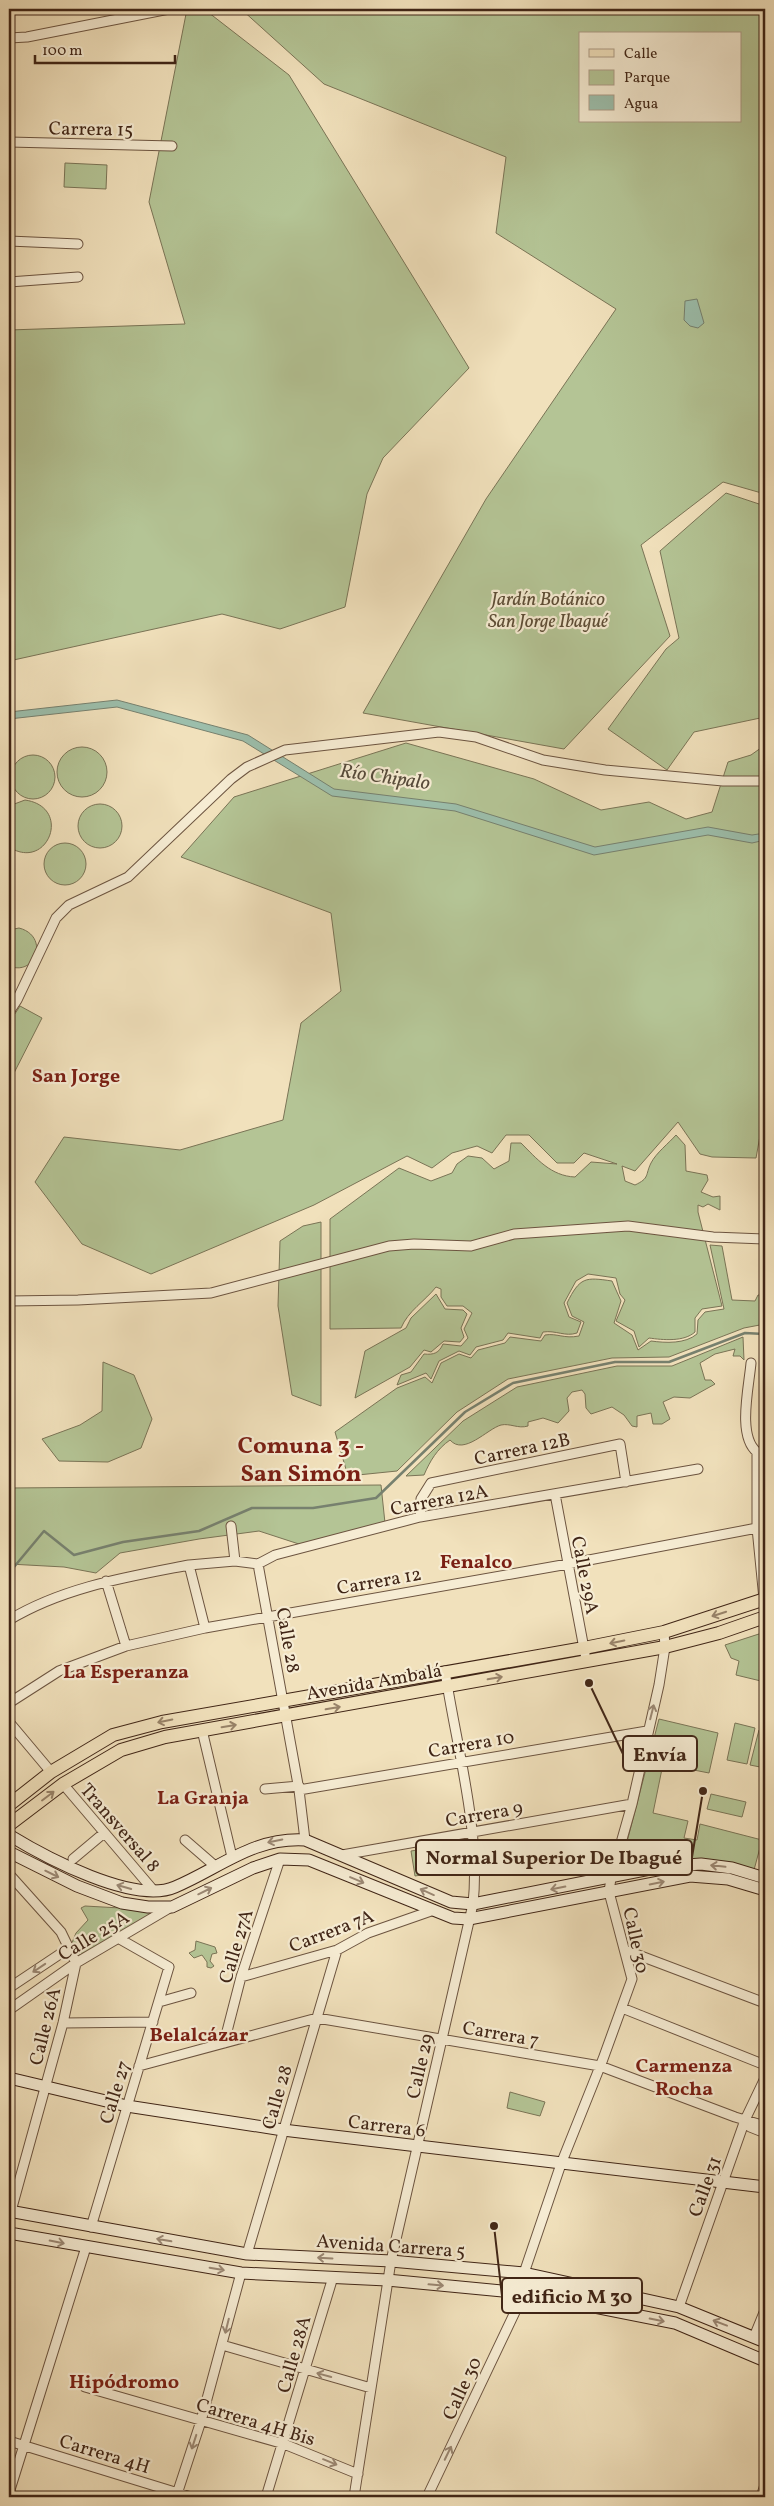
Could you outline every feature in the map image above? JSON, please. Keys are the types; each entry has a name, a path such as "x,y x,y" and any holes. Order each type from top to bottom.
{"main road":[{"name":"Avenida Ambalá","path":"9,1825 63,1784 121,1750 165,1737 447,1687 585,1655 664,1632 765,1599"},
{"name":"Avenida Ambalá","path":"9,1805 51,1772 113,1735 162,1722 445,1671 665,1647 720,1633 765,1617"},
{"path":"9,1835 87,1875 130,1889 154,1892 173,1888 232,1857 266,1843 284,1839 304,1840 451,1902 473,1904 660,1867 701,1864 732,1868 765,1878"},
{"path":"9,1852 77,1886 122,1903 148,1907 172,1907 253,1868 280,1859 309,1860 431,1911 453,1918 469,1919 690,1876 728,1879 765,1890"},
{"name":"Carrera 6","path":"9,2078 127,2106 284,2130 765,2187"},
{"name":"Avenida Carrera 5","path":"10,2211 247,2254 391,2261 524,2273 679,2307 765,2342"},
{"name":"Avenida Carrera 5","path":"9,2233 241,2274 387,2280 524,2293 675,2323 765,2361"}],"street":[{"path":"9,38 28,37 169,9"},
{"name":"Carrera 15","path":"9,142 172,146"},
{"path":"9,241 78,244"},
{"path":"9,282 78,277"},
{"path":"11,1008 56,918 69,905 128,877 171,834 247,767 285,750 438,732 476,737 544,760 606,770 723,781 765,781"},
{"path":"9,1301 78,1300 211,1292 389,1246 414,1244 471,1246 514,1234 628,1226 713,1237 765,1239"},
{"path":"751,1363 745,1429 750,1446 761,1451 757,1528 765,1599"},
{"name":"Carrera 12B","path":"420,1518 421,1499 431,1483 620,1444 626,1482"},
{"name":"Carrera 12A","path":"258,1564 275,1555 420,1518 698,1469"},
{"name":"Calle 29A","path":"555,1494 585,1655"},
{"path":"231,1526 235,1561"},
{"name":"Carrera 12","path":"9,1702 59,1671 126,1646 269,1616 568,1564 757,1528"},
{"path":"9,1620 30,1607 52,1598 106,1581 189,1565 235,1561 258,1564"},
{"name":"Calle 28","path":"258,1564 299,1788 304,1840"},
{"path":"189,1565 206,1628"},
{"path":"106,1581 126,1646"},
{"name":"Calle 30","path":"524,2273 561,2164 632,1979 609,1892 611,1878 632,1804 647,1731 659,1685 665,1647 664,1632"},
{"name":"Calle 29","path":"354,2497 387,2280 473,1904 476,1880 471,1832 445,1671"},
{"path":"9,1722 51,1772"},
{"path":"202,1730 232,1857"},
{"name":"Carrera 10","path":"265,1789 299,1788 647,1731"},
{"name":"Transversal 8","path":"63,1784 154,1892"},
{"name":"Carrera 9","path":"342,1855 632,1804"},
{"path":"73,1858 104,1833"},
{"path":"185,1840 215,1866"},
{"name":"Calle 27A","path":"224,2044 241,1978 280,1859"},
{"path":"9,1874 61,1932 76,1963"},
{"name":"Calle 25A","path":"9,2010 76,1963 172,1907"},
{"name":"Carrera 7A","path":"241,1978 337,1950 368,1934 431,1911"},
{"name":"Calle 27","path":"91,2227 170,1966 118,1938"},
{"name":"Calle 25A","path":"9,1988 69,1948"},
{"name":"Calle 28","path":"247,2254 337,1950"},
{"path":"625,1950 765,2003"},
{"name":"Calle 26A","path":"10,2211 46,2088 76,1963"},
{"path":"159,2002 191,1993"},
{"path":"622,2008 765,2064"},
{"name":"Carrera 7","path":"139,2066 317,2018 600,2066 735,2118 765,2133"},
{"path":"63,2023 153,2022"},
{"name":"Calle 31","path":"679,2307 744,2122 765,2078"},
{"name":"Carrera 7","path":"744,2122 765,2126"},
{"path":"9,2494 86,2247"},
{"path":"177,2495 201,2421 241,2274"},
{"name":"Calle 28A","path":"266,2497 284,2444 333,2277"},
{"name":"Calle 30","path":"427,2497 524,2293"},
{"path":"754,2337 765,2310"},
{"path":"222,2345 371,2388"},
{"name":"Carrera 4H Bis","path":"86,2387 284,2444 358,2474"},
{"name":"Carrera 4H","path":"9,2441 177,2495 191,2497"},
{"path":"763,2497 765,2485"}],"green space":[{"path":"187,9 204,9 289,75 469,368 383,458 367,494 345,607 280,629 222,614 9,661 9,330 185,324 149,202"},
{"name":"Jardín Botánico San Jorge Ibagué","path":"241,9 765,9 765,494 723,482 641,545 670,636 564,749 363,713 486,499 616,309 496,233 506,157 324,84"},
{"path":"65,163 107,165 106,189 64,187"},
{"path":"726,493 765,506 765,717 694,732 667,770 608,729 666,649 679,638 660,551"},
{"path":"406,743 534,779 601,810 649,802 686,819 712,812 728,762 751,755 765,745 765,1108 756,1158 712,1157 700,1154 678,1122 635,1171 622,1166 625,1181 635,1185 640,1183 645,1178 656,1156 676,1135 685,1145 686,1171 707,1175 708,1180 701,1192 713,1197 720,1196 720,1210 708,1204 703,1207 698,1205 698,1212 722,1306 702,1309 695,1318 695,1332 690,1335 673,1340 649,1338 639,1347 634,1331 616,1321 625,1300 620,1294 616,1278 588,1274 576,1281 564,1303 569,1317 581,1322 577,1333 543,1332 540,1338 508,1333 503,1340 476,1347 470,1355 459,1351 439,1361 431,1379 426,1373 397,1385 401,1375 411,1372 424,1354 436,1353 443,1344 461,1346 468,1338 464,1329 472,1313 463,1306 447,1306 441,1297 441,1289 436,1287 412,1311 401,1328 330,1329 330,1219 399,1168 431,1181 452,1173 457,1164 468,1156 482,1158 494,1169 509,1161 511,1143 521,1143 545,1166 566,1176 575,1177 591,1162 617,1164 584,1153 574,1163 557,1163 529,1135 506,1135 492,1153 477,1146 452,1153 432,1168 407,1156 314,1205 151,1274 82,1244 35,1182 64,1137 180,1150 283,1120 301,1023 341,991 331,913 181,857 234,797"},
{"path":"77,747 87,747 100,754 107,767 107,777 100,790 87,797 77,797 68,793 61,786 57,777 57,767 61,758 68,751"},
{"path":"37,755 49,761 54,768 54,786 49,793 42,798 29,799 17,793 12,786 11,773 17,761 24,756"},
{"path":"25,800 40,805 48,814 51,825 50,836 44,845 35,851 23,852 9,847 9,806"},
{"path":"96,804 104,804 116,810 122,826 116,842 104,848 96,848 84,842 78,830 78,822 84,810"},
{"path":"65,843 80,849 86,864 80,879 65,885 50,879 44,864 50,849"},
{"path":"19,928 29,932 37,946 36,954 32,961 26,966 18,968 9,966 9,930"},
{"path":"20,1006 42,1018 13,1075 9,1072 9,1023"},
{"path":"321,1222 321,1406 292,1395 278,1306 280,1241 303,1226"},
{"path":"710,1245 722,1246 732,1300 755,1301 758,1295 765,1295 765,1324 744,1328 669,1357 612,1358 508,1379 457,1412 397,1471 348,1476 335,1432 397,1388 425,1377 432,1383 441,1363 459,1354 471,1358 478,1350 505,1343 510,1337 541,1341 545,1335 579,1336 584,1322 572,1316 567,1303 576,1288 584,1281 595,1279 612,1281 621,1301 614,1323 632,1335 638,1350 651,1341 675,1342 687,1340 697,1334 698,1320 705,1312 724,1309"},
{"path":"436,1294 445,1309 463,1310 467,1314 461,1328 464,1337 460,1342 444,1341 431,1352 424,1350 410,1367 355,1398 365,1351 406,1328 411,1318"},
{"path":"743,1337 744,1360 740,1356 733,1356 735,1349 715,1354 700,1363 705,1380 711,1380 715,1384 690,1398 674,1397 663,1402 670,1419 662,1424 653,1424 651,1413 637,1416 637,1427 632,1426 624,1415 612,1407 591,1414 586,1408 585,1394 582,1390 572,1392 567,1398 569,1411 558,1423 543,1418 528,1422 528,1426 524,1427 501,1425 495,1427 476,1440 462,1445 450,1440 434,1456 424,1475 406,1476 463,1421 517,1387 617,1366 672,1366"},
{"path":"103,1362 134,1375 152,1419 141,1448 108,1462 59,1461 42,1439 80,1425 102,1411"},
{"path":"381,1485 385,1523 305,1546 259,1531 120,1553 96,1573 64,1567 9,1564 9,1488"},
{"path":"765,1632 765,1682 736,1675 739,1661 731,1658 725,1645"},
{"path":"659,1719 718,1733 709,1773 663,1764 653,1813 688,1821 684,1838 697,1840 700,1824 762,1840 754,1870 731,1863 621,1865"},
{"path":"735,1723 755,1728 747,1764 727,1760"},
{"path":"759,1730 765,1731 765,1768 750,1765"},
{"path":"711,1794 746,1802 742,1817 707,1809"},
{"path":"455,1844 459,1869 415,1876 411,1851"},
{"path":"85,1906 138,1909 159,1913 76,1957 71,1945 76,1933 88,1920 81,1908"},
{"path":"196,1941 215,1947 217,1953 212,1954 210,1961 214,1966 211,1968 207,1967 207,1962 202,1955 194,1958 189,1953 195,1950"},
{"path":"510,2092 545,2102 540,2116 507,2108"}],"water":[{"path":"697,299 704,323 698,328 690,326 684,320 685,301"},
{"path":"117,700 248,735 334,789 456,804 595,847 708,827 752,835 765,833 765,840 752,843 708,835 594,855 455,811 332,796 243,741 117,707 9,719 9,712"}],"waterway":[{"path":"9,1573 44,1531 74,1555 123,1542 199,1531 252,1508 313,1508 376,1498 465,1412 513,1383 615,1362 669,1362 745,1333 765,1334"}],"place":[{"name":"Envía","path":"589,1683"},
{"name":"Normal Superior De Ibagué","path":"703,1791"},
{"name":"edificio M 30","path":"494,2226"}],"district":[{"name":"San Jorge","path":"76,1075"},
{"name":"Comuna 3 - San Simón","path":"301,1459"},
{"name":"Fenalco","path":"476,1561"},
{"name":"La Esperanza","path":"126,1671"},
{"name":"La Granja","path":"203,1797"},
{"name":"Belalcázar","path":"199,2034"},
{"name":"Carmenza Rocha","path":"684,2076"},
{"name":"Hipódromo","path":"124,2381"}],"water label":[{"name":"Río Chipalo","path":"385,776"}]}
